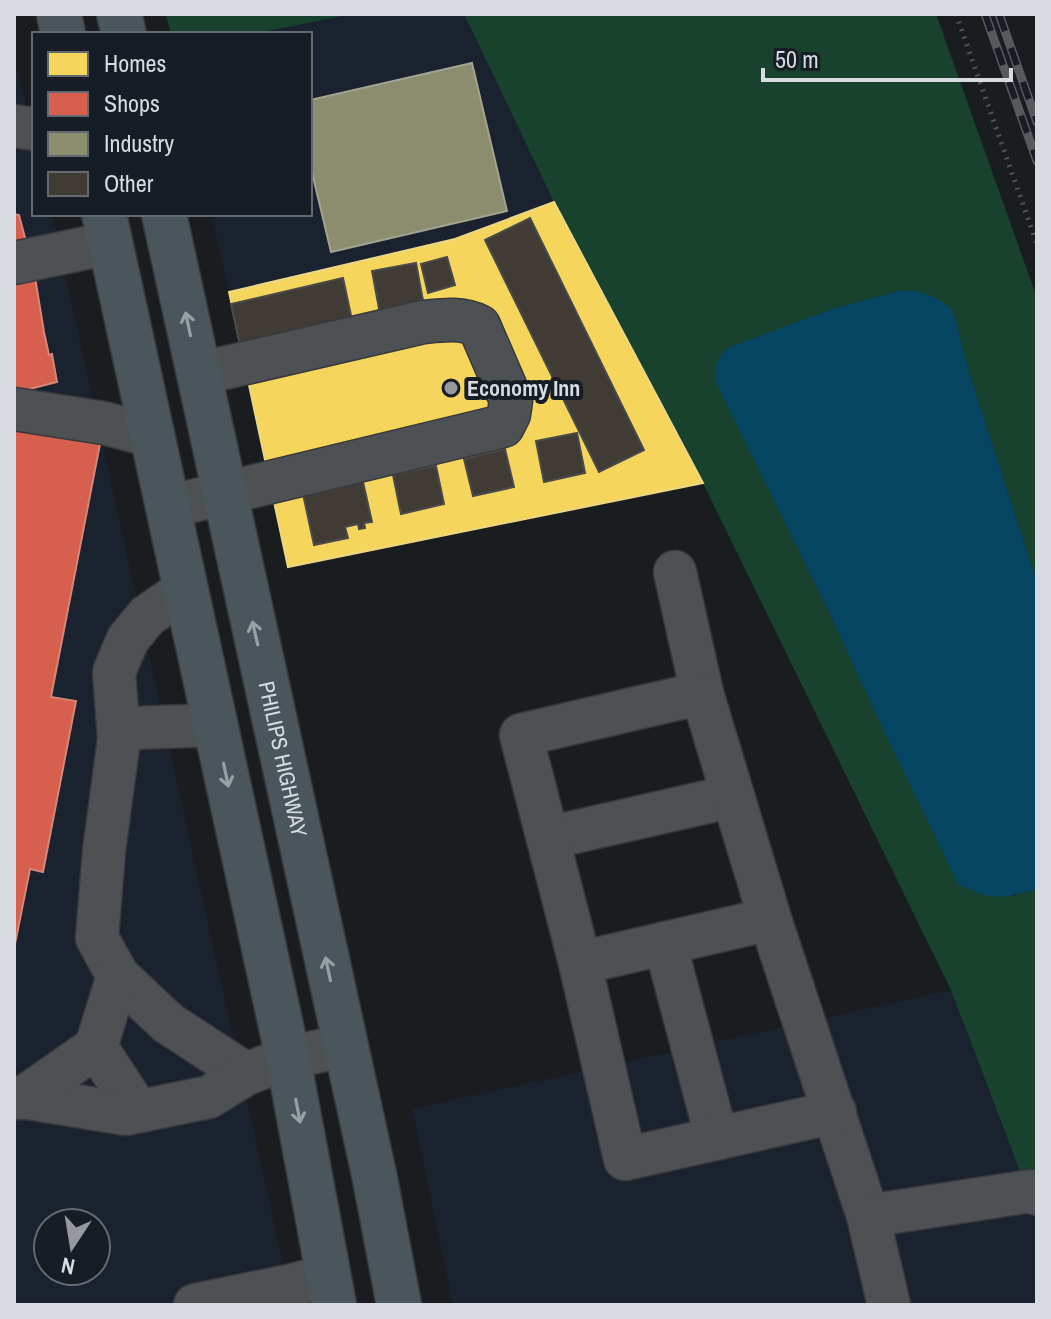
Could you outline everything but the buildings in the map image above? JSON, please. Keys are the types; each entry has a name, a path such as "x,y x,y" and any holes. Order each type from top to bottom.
{"main road":[{"name":"PHILIPS HIGHWAY","path":"164,216 375,1179 399,1305"},
{"path":"107,228 288,1058 332,1290"}],"street":[{"path":"14,263 107,228"},
{"path":"168,507 503,426 511,400 479,326 454,319 423,322 198,374"},
{"path":"14,409 104,423 152,436"},
{"path":"675,572 702,693 770,919 868,1216 889,1305"},
{"path":"186,589 147,616 128,639 114,672 119,739 104,851 97,938 118,976 168,1023 246,1074"},
{"path":"702,693 521,735 580,963 625,1159 835,1112"},
{"path":"119,739 133,728 215,725"},
{"path":"548,838 733,796"},
{"path":"580,963 770,919"},
{"path":"665,943 717,1139"},
{"path":"18,1098 96,1047 118,976"},
{"path":"18,1098 126,1114 209,1097 246,1074 288,1058 346,1045"},
{"path":"96,1047 138,1111"},
{"path":"868,1216 1031,1191 1037,1194"},
{"path":"195,1305 293,1285 332,1290"}],"path":[{"path":"956,14 1037,244"}],"shaded area":[{"path":"353,14 464,14 554,202 455,239 229,292 211,216 312,216 312,32 263,32"},
{"path":"14,57 32,128 32,216 52,216 292,1305 14,1305"},
{"path":"951,990 1037,1216 1037,1305 453,1305 412,1109"}],"green space":[{"path":"166,14 353,14 263,32 170,32"},
{"path":"464,14 936,14 1037,298 1037,582 969,372 955,318 916,291 898,291 832,309 792,534 912,787 1012,896 1037,889 1037,1216 951,990 703,483 554,202"}],"water":[{"path":"898,291 916,291 936,298 949,307 955,318 969,372 1037,582 1037,889 1015,895 988,896 958,884 715,381 718,360 732,346 832,309"}],"railway":[{"path":"985,14 1037,161"},
{"path":"999,14 1037,122"}],"place":[{"name":"Economy Inn","path":"451,388"}]}
